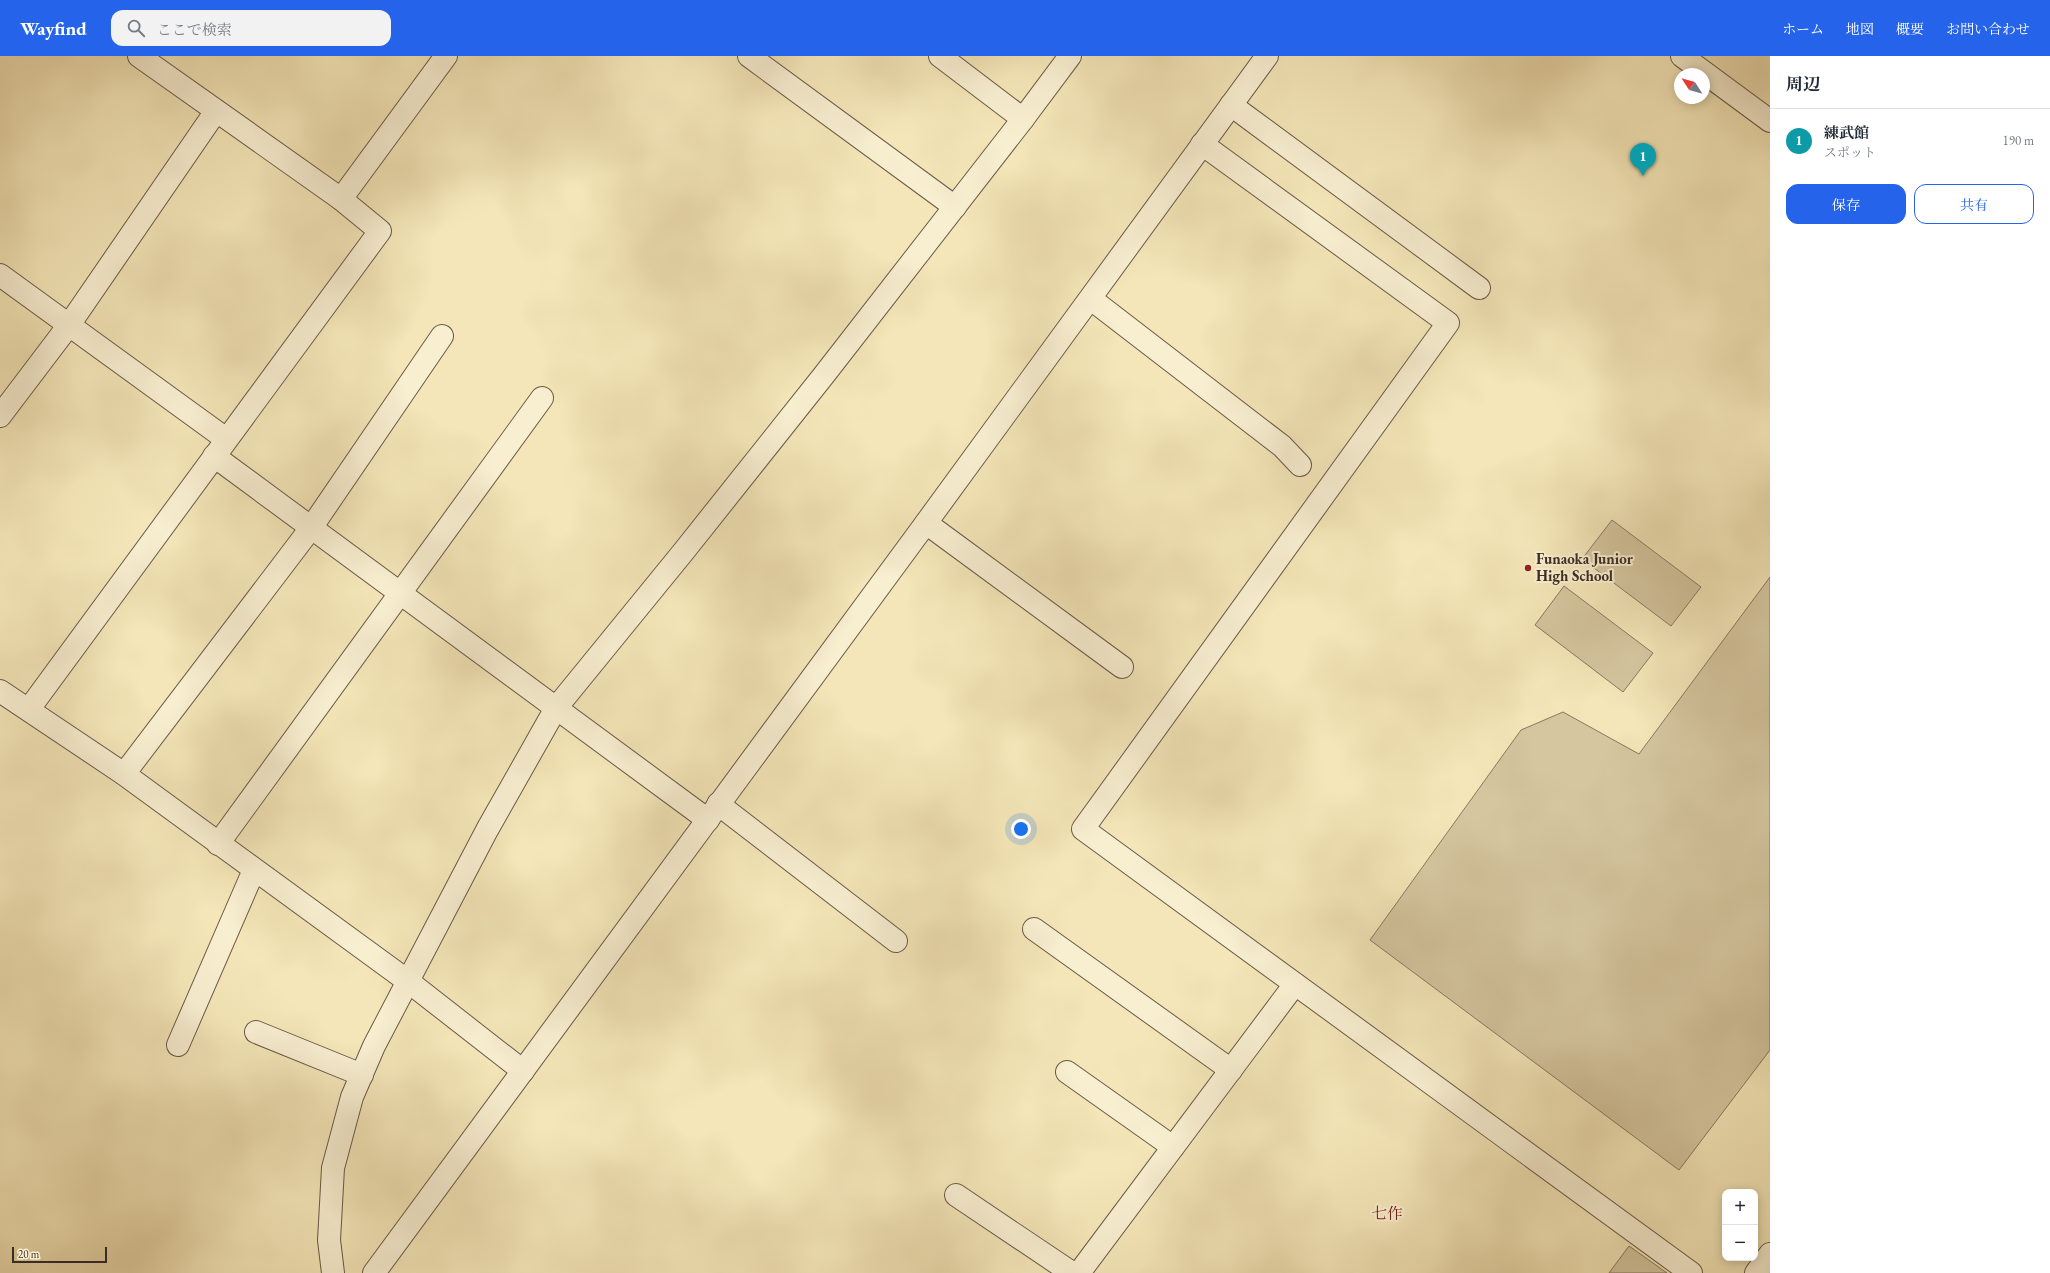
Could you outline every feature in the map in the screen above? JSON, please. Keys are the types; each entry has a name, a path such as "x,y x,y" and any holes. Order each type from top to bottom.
{"street":[{"path":"29,709 380,231 342,199 139,56"},
{"path":"342,199 446,56"},
{"path":"749,56 955,207"},
{"path":"940,56 1024,119"},
{"path":"333,1273 329,1240 333,1168 352,1097 374,1046 409,982 487,830 556,708 684,551 1024,119 1070,56"},
{"path":"374,1273 1091,299 1267,56"},
{"path":"1682,56 1770,121"},
{"path":"1232,105 1479,288"},
{"path":"0,416 69,324 216,111"},
{"path":"1202,144 1448,323 1083,829 1691,1273"},
{"path":"0,275 69,324 220,448 311,528 556,708 713,812 896,941"},
{"path":"1091,299 1282,446 1300,465"},
{"path":"124,774 311,528 442,336"},
{"path":"218,844 542,398"},
{"path":"926,523 1122,667"},
{"path":"0,691 124,774 409,982 523,1071"},
{"path":"178,1045 254,870"},
{"path":"1034,929 1231,1070"},
{"path":"1079,1273 1295,984"},
{"path":"256,1032 362,1074"},
{"path":"1067,1072 1173,1147"},
{"path":"956,1195 1072,1273"},
{"path":"1756,1273 1770,1254"}],"shaded area":[{"path":"1612,520 1701,587 1671,626 1582,559"},
{"path":"1770,577 1770,1050 1679,1170 1370,940 1521,730 1563,712 1639,754"},
{"path":"1564,586 1653,653 1623,692 1535,625"},
{"path":"1629,1246 1667,1273 1609,1273"}],"place":[{"name":"練武館","path":"1643,176"},
{"name":"Funaoka Junior High School","path":"1528,568"}],"district":[{"name":"七作","path":"1387,1213"}]}
